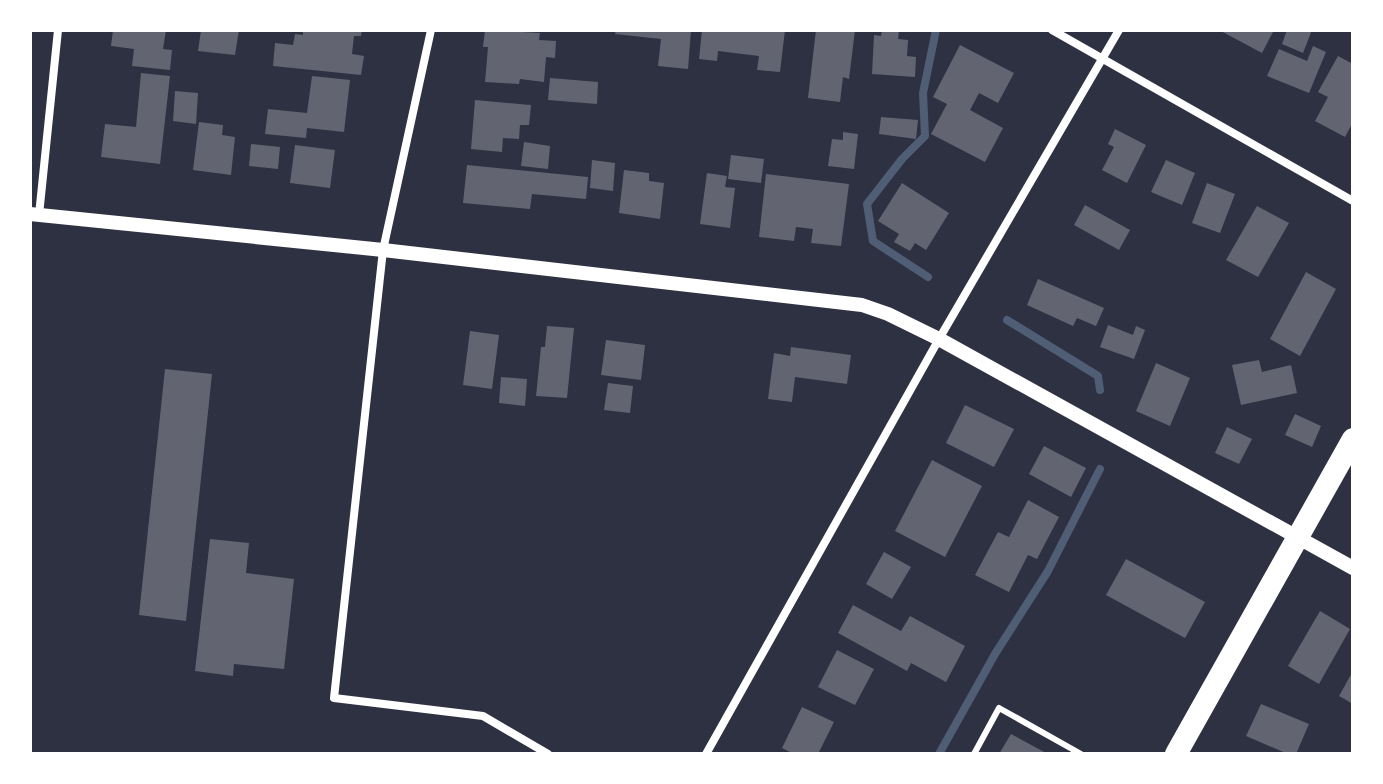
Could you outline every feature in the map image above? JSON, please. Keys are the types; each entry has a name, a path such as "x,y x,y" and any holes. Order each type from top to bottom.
{"highway":[{"path":"1176,754 1353,439"}],"street":[{"path":"58,30 34,214 862,305 939,339 1353,568"},
{"path":"431,30 383,250 334,698 483,716 548,754"},
{"path":"1052,30 1353,201"},
{"path":"706,754 939,339 1119,30"}],"lane":[{"path":"974,754 999,708 1081,754"}],"building":[{"path":"113,30 166,30 163,49 172,50 170,70 132,66 134,49 111,46"},
{"path":"201,30 239,30 235,55 198,51"},
{"path":"303,30 362,30 361,36 354,36 352,54 364,56 361,75 273,66 275,43 293,45 295,34 303,35"},
{"path":"485,30 540,33 539,40 556,41 555,58 546,57 544,82 520,79 519,84 485,82 488,47 483,47"},
{"path":"616,30 691,30 688,69 658,66 661,39 615,34"},
{"path":"702,30 785,30 780,72 757,70 759,56 718,51 717,61 699,59"},
{"path":"816,30 855,30 849,79 843,77 840,102 808,98"},
{"path":"882,30 899,30 898,39 908,40 907,56 916,57 915,77 872,74 874,35 881,36"},
{"path":"1219,30 1274,30 1262,53"},
{"path":"1287,30 1312,30 1303,53 1282,44"},
{"path":"960,45 1014,73 998,103 979,93 970,110 1003,128 985,162 931,134 947,104 933,97"},
{"path":"1313,46 1326,52 1309,93 1267,76 1279,49 1307,61"},
{"path":"1338,56 1353,64 1353,122 1345,137 1315,121 1328,97 1318,92"},
{"path":"141,73 170,76 160,164 101,157 105,124 136,127"},
{"path":"312,76 350,80 344,132 307,128 306,138 265,134 268,109 307,113"},
{"path":"550,78 598,82 597,104 548,100"},
{"path":"175,91 198,93 196,124 173,121"},
{"path":"475,100 531,105 529,125 520,125 519,139 503,138 502,152 471,149"},
{"path":"881,117 918,120 916,139 879,134"},
{"path":"199,122 223,125 222,135 235,137 231,175 193,170"},
{"path":"1115,129 1146,145 1127,183 1102,170 1114,147 1108,144"},
{"path":"843,132 858,134 854,169 828,166 832,139 843,140"},
{"path":"524,142 550,146 548,169 521,166"},
{"path":"251,144 280,147 278,169 249,166"},
{"path":"295,145 335,150 330,188 290,183"},
{"path":"731,155 764,159 761,183 728,179"},
{"path":"592,160 615,163 613,191 590,188"},
{"path":"1166,160 1195,173 1182,205 1151,192"},
{"path":"467,165 588,177 586,199 532,194 530,209 463,203"},
{"path":"624,170 649,173 649,181 664,183 660,219 619,213"},
{"path":"707,173 727,176 725,187 735,188 730,228 700,224"},
{"path":"766,174 849,184 841,246 811,243 813,229 796,227 794,241 759,237"},
{"path":"902,183 949,213 926,250 915,243 910,251 894,242 899,234 878,221"},
{"path":"1207,183 1235,194 1220,233 1192,223"},
{"path":"1085,205 1130,230 1119,250 1074,225"},
{"path":"1257,206 1289,223 1258,277 1226,260"},
{"path":"1306,272 1336,289 1300,356 1270,339"},
{"path":"1038,279 1104,308 1096,326 1077,318 1073,326 1027,305"},
{"path":"1108,325 1133,335 1136,326 1145,330 1134,359 1100,347"},
{"path":"547,326 574,328 567,398 536,396 541,347 545,347"},
{"path":"470,331 499,335 492,389 463,385"},
{"path":"606,340 645,345 641,380 601,375"},
{"path":"791,347 851,355 847,384 795,377 792,402 768,399 774,353 790,356"},
{"path":"1259,360 1262,372 1291,365 1297,393 1241,405 1232,365"},
{"path":"1156,363 1190,378 1170,426 1136,411"},
{"path":"165,369 212,374 186,621 139,615"},
{"path":"501,377 527,379 525,406 499,403"},
{"path":"608,383 633,386 630,413 604,410"},
{"path":"965,405 1014,429 994,467 946,443"},
{"path":"1295,414 1321,426 1312,447 1285,435"},
{"path":"1227,427 1252,439 1239,464 1215,453"},
{"path":"1044,446 1086,468 1071,497 1029,474"},
{"path":"932,460 982,486 945,557 895,531"},
{"path":"1028,500 1059,517 1037,559 1028,555 1009,592 975,575 998,532 1009,537"},
{"path":"210,539 249,543 246,573 294,579 284,669 234,664 233,676 195,671"},
{"path":"884,552 911,567 892,599 866,584"},
{"path":"1126,559 1205,602 1185,638 1106,595"},
{"path":"853,605 901,631 910,616 965,646 946,682 911,663 907,671 838,633"},
{"path":"1320,611 1350,629 1319,684 1288,666"},
{"path":"837,650 874,669 855,705 818,687"},
{"path":"1353,671 1353,704 1339,696"},
{"path":"1261,704 1309,724 1296,754 1288,754 1246,736"},
{"path":"802,707 834,722 818,754 794,754 782,748"},
{"path":"1011,734 1048,754 999,754"}],"waterway":[{"path":"928,277 873,241 867,204 902,159 925,136 923,93 936,30"},
{"path":"1007,320 1098,376 1100,390"},
{"path":"939,754 995,654 1048,571 1100,469"}]}
